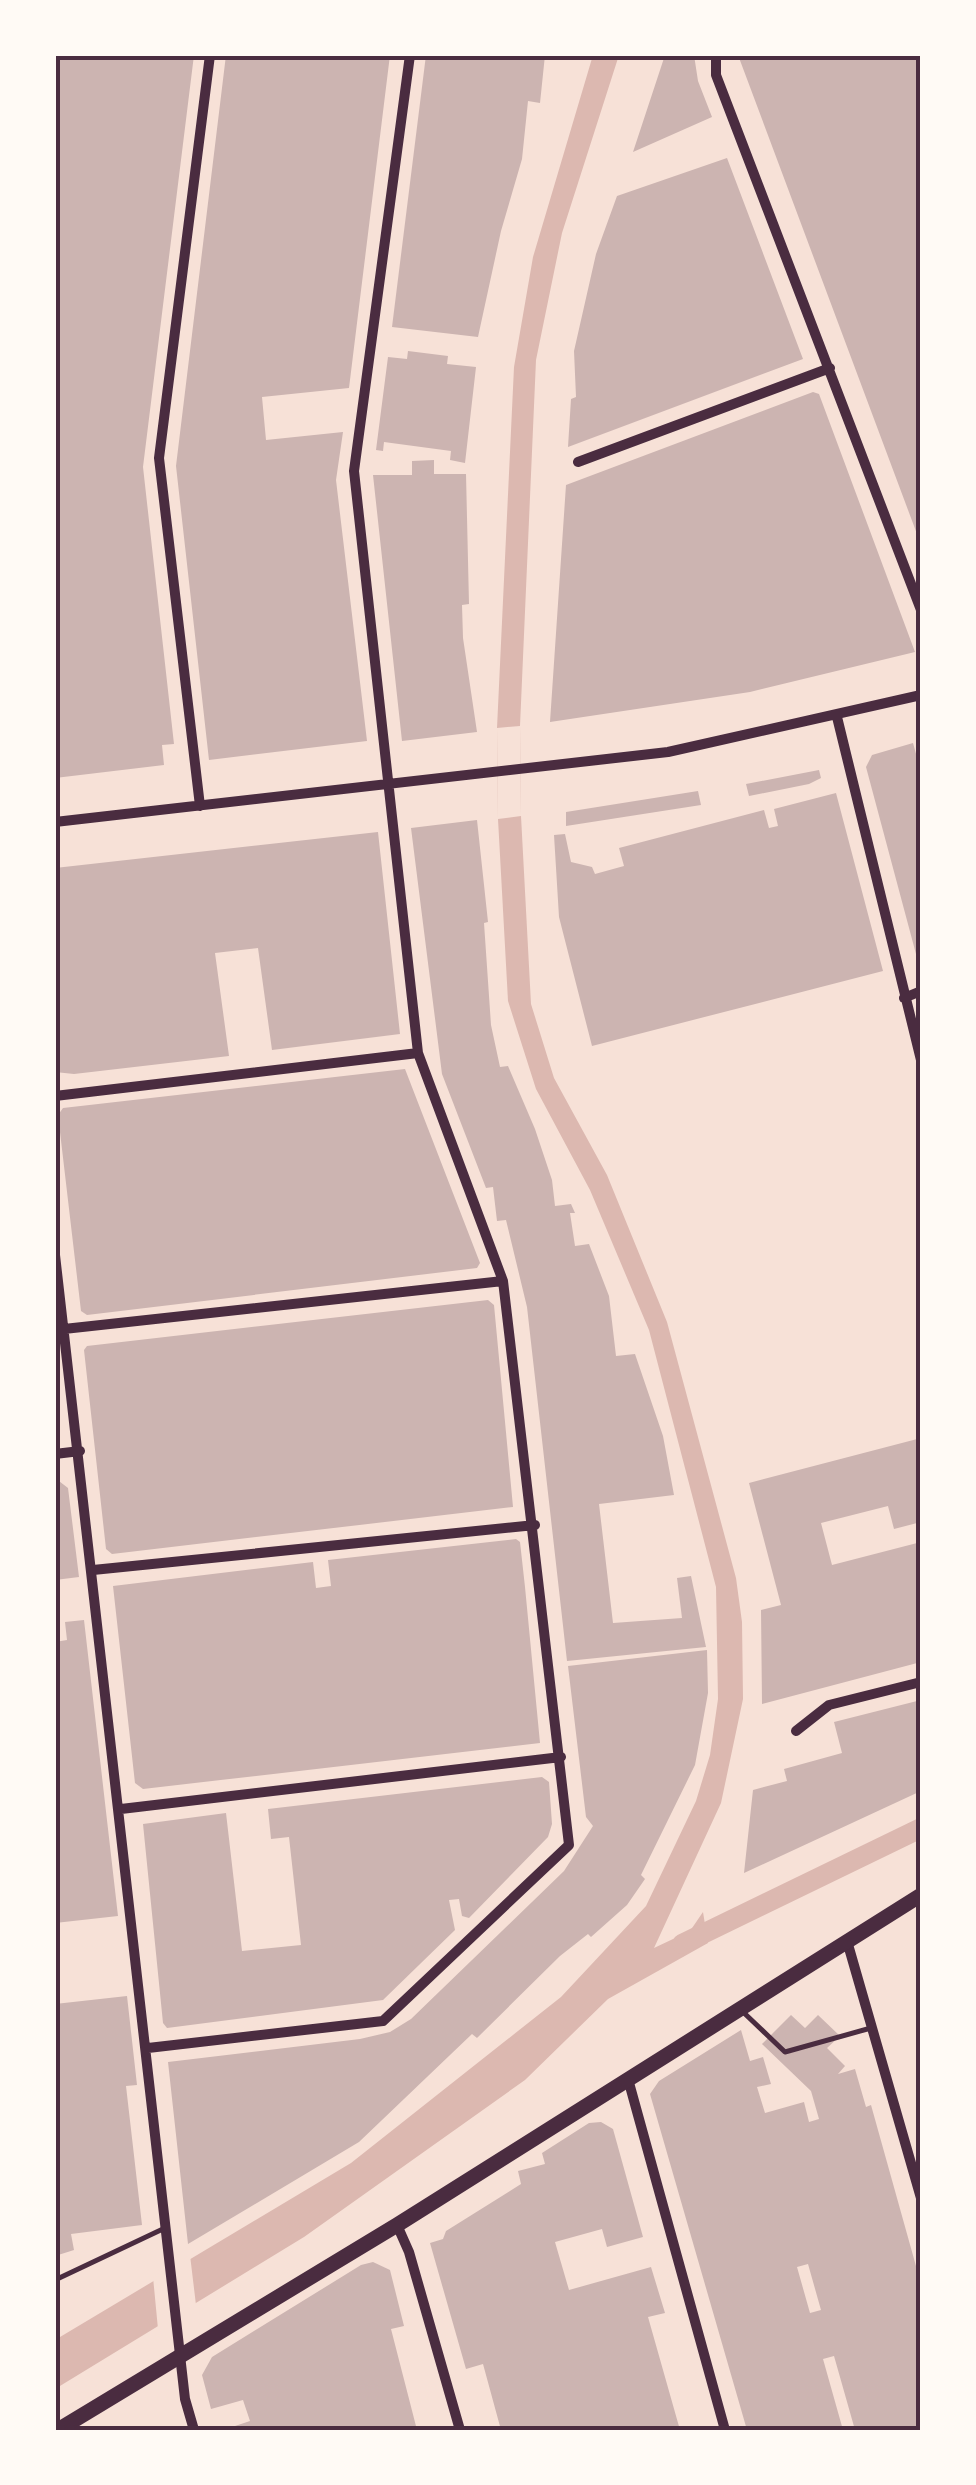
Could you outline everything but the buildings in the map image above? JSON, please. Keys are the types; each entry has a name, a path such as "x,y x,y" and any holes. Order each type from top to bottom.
{"main road":[{"path":"58,2430 397,2225 921,1895"}],"street":[{"path":"200,806 160,458 210,55"},
{"path":"148,2048 382,2021 569,1844 535,1526 503,1282 418,1054 354,471 410,55"},
{"path":"716,55 716,75 921,610"},
{"path":"578,462 830,368"},
{"path":"55,822 668,752 921,695"},
{"path":"837,717 921,1060"},
{"path":"904,998 921,992"},
{"path":"55,1096 418,1054"},
{"path":"55,1254 186,2400 194,2430"},
{"path":"64,1329 503,1282"},
{"path":"55,1454 80,1451"},
{"path":"94,1570 535,1526"},
{"path":"796,1731 829,1705 921,1682"},
{"path":"120,1809 562,1757"},
{"path":"847,1941 921,2198"},
{"path":"628,2079 725,2430"},
{"path":"397,2225 409,2252 460,2430"}],"lane":[{"path":"740,2009 785,2052 872,2028"},
{"path":"55,2280 168,2227"}],"shaded area":[{"path":"593,55 619,55 562,233 536,360 520,726 531,1004 554,1078 607,1175 667,1322 736,1578 742,1622 743,1699 721,1803 654,1948 690,1931 703,1912 708,1943 608,1999 525,2080 304,2237 55,2389 55,2340 351,2163 561,1997 646,1906 696,1801 710,1755 718,1699 716,1587 649,1330 590,1190 536,1089 508,1001 497,728 514,367 533,257"}],"pier":[{"path":"520,726 521,816 498,819 497,728"},
{"path":"190,2255 196,2305 158,2329 153,2277"}],"waterway":[{"path":"682,1944 921,1828"}]}
